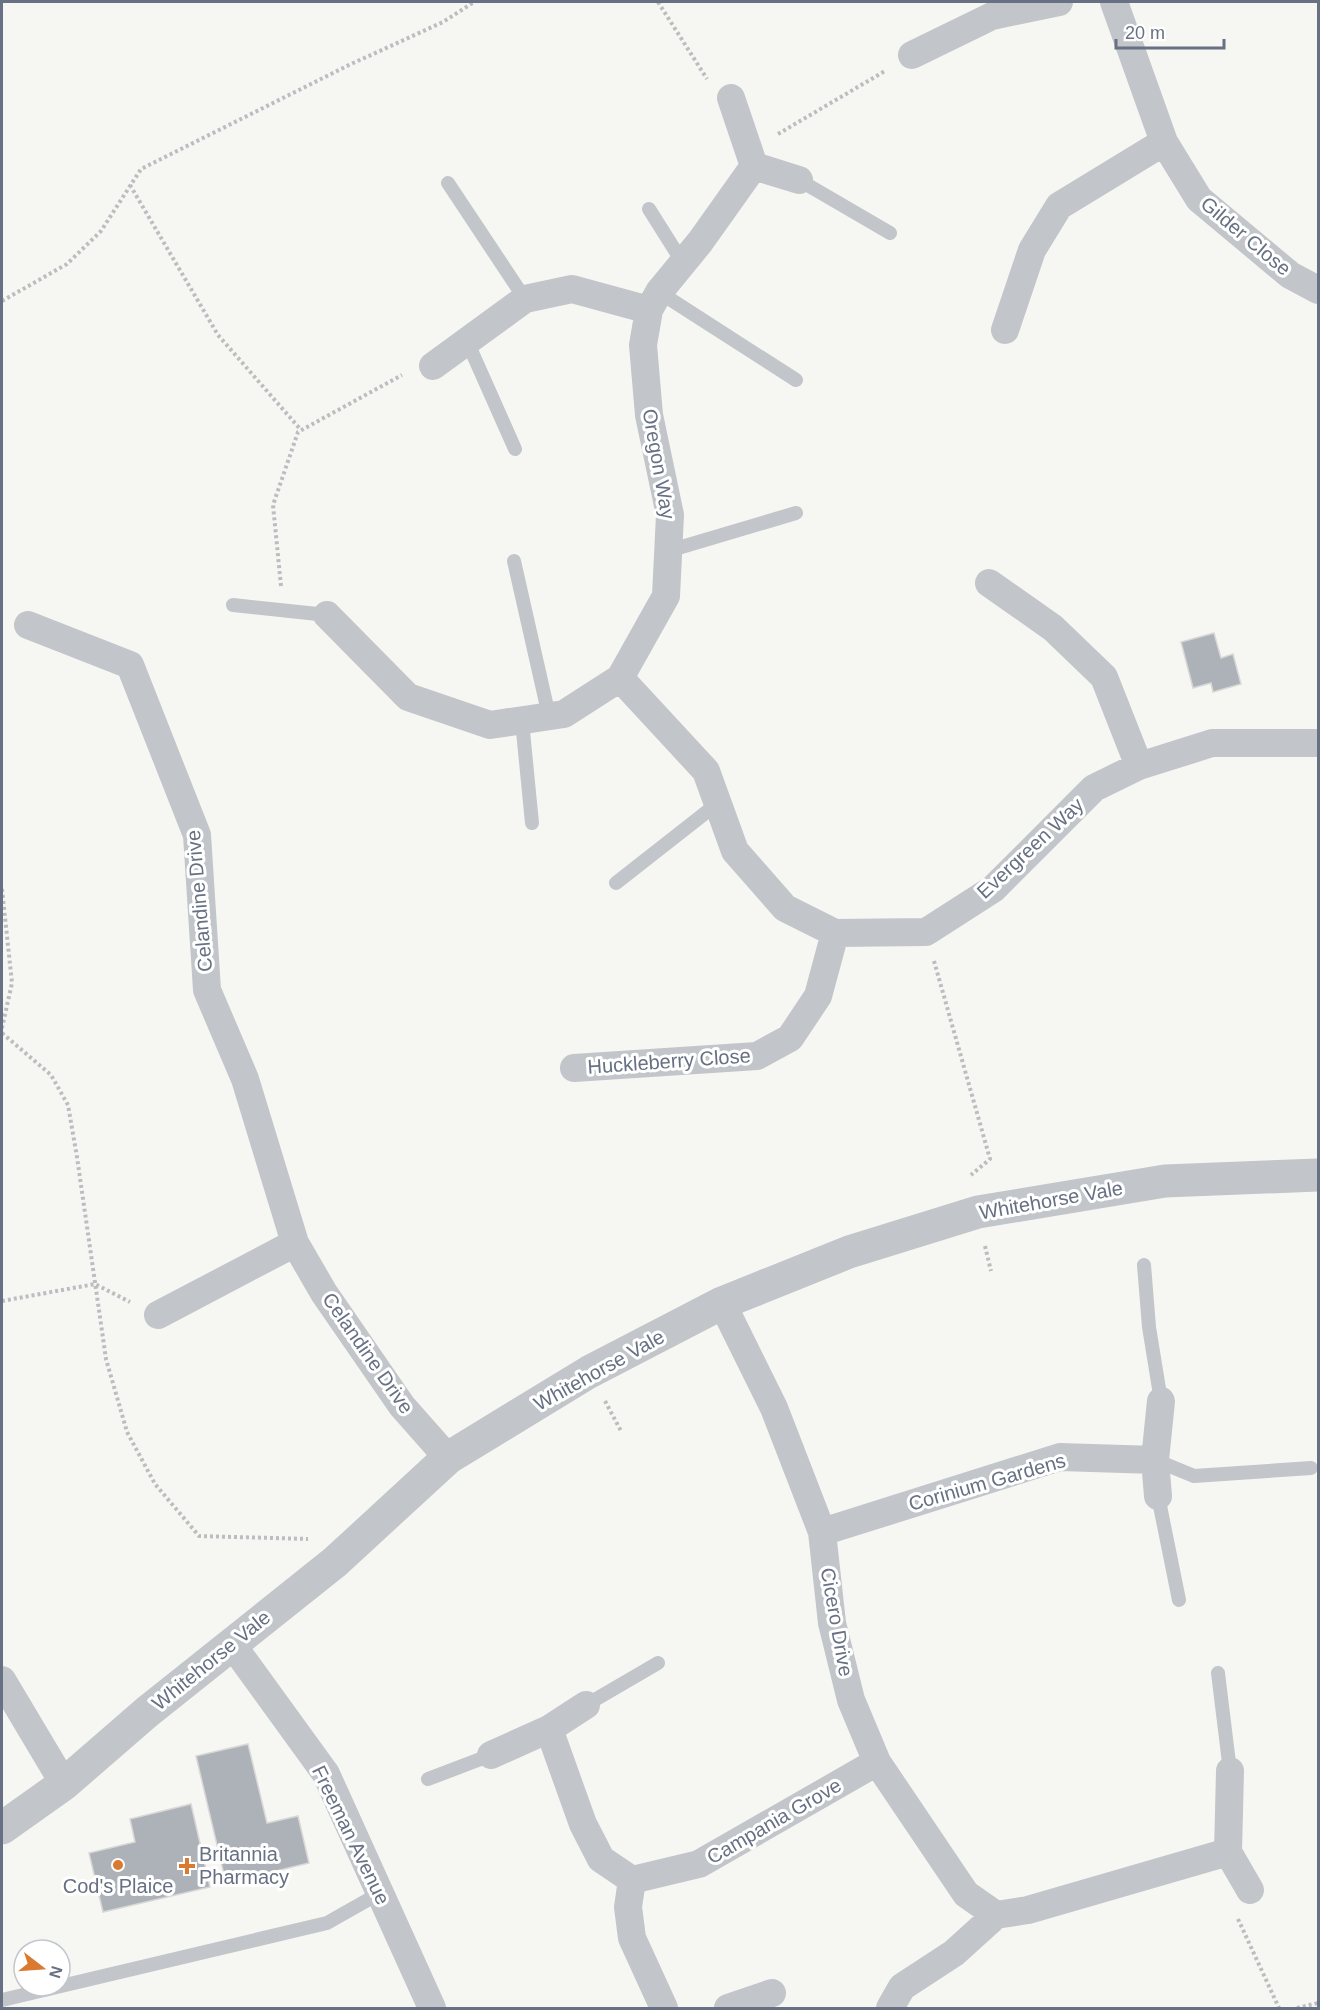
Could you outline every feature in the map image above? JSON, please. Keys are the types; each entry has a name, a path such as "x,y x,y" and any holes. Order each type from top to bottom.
{"street":[{"path":"912,55 992,16 1059,2"},
{"name":"Gilder Close","path":"1114,2 1164,142 1199,199 1290,275 1318,290"},
{"path":"731,98 752,158 800,180"},
{"path":"1005,330 1032,249 1059,206 1164,142"},
{"name":"Oregon Way","path":"620,678 666,596 670,515 649,415 643,345 654,301 683,263 752,158"},
{"path":"433,366 525,299 572,289 654,301"},
{"path":"988,583 1053,628 1104,677 1139,766"},
{"path":"327,615 408,697 490,725 564,714 620,678 706,771 735,851 786,908 835,933 926,932"},
{"name":"Celandine Drive","path":"28,625 130,665 197,835 207,990 245,1079 295,1243 324,1293 402,1406 448,1458"},
{"name":"Evergreen Way","path":"926,932 993,889 1094,788 1139,766 1212,743 1318,743"},
{"name":"Huckleberry Close","path":"574,1068 757,1056 789,1038 818,996 835,933"},
{"name":"Whitehorse Vale","path":"2,1828 64,1784 231,1643 335,1562 448,1458 589,1372 722,1303 849,1252 978,1212 1165,1181 1318,1175"},
{"path":"158,1315 295,1243"},
{"name":"Cicero Drive","path":"722,1303 774,1408 822,1532 832,1623 851,1700 877,1762 966,1893 996,1915"},
{"path":"1158,1496 1155,1460 1161,1401"},
{"name":"Corinium Gardens","path":"822,1532 1060,1457 1155,1460"},
{"name":"Freeman Avenue","path":"231,1643 326,1774 432,2008"},
{"path":"2,1680 64,1784"},
{"path":"491,1755 549,1729 586,1705"},
{"path":"549,1729 583,1824 601,1859 632,1880 628,1906 632,1938 664,2008"},
{"name":"Campania Grove","path":"632,1880 699,1864 877,1762"},
{"path":"1230,1771 1228,1852 1250,1890"},
{"path":"890,2008 902,1987 954,1953 996,1915 1028,1910 1228,1852"},
{"path":"728,2008 772,1993"}],"lane":[{"path":"800,180 890,233"},
{"path":"448,183 525,299"},
{"path":"649,209 683,263"},
{"path":"654,301 796,380"},
{"path":"467,341 515,449"},
{"path":"668,551 796,513"},
{"path":"514,561 536,718 532,823"},
{"path":"234,605 327,615"},
{"path":"616,883 718,803"},
{"path":"1144,1265 1149,1328 1161,1401"},
{"path":"1155,1460 1194,1476 1311,1468"},
{"path":"1158,1496 1179,1600"},
{"path":"586,1705 658,1663"},
{"path":"1218,1673 1230,1771"},
{"path":"428,1779 491,1755"},
{"path":"2,2000 327,1923 380,1893"}],"path":[{"path":"2,301 67,264 101,231 141,169 349,65 443,22 474,2"},
{"path":"658,2 714,89 731,98"},
{"path":"752,158 912,55"},
{"path":"130,185 218,335 301,430"},
{"path":"283,610 273,505 298,432 396,377 433,366"},
{"path":"2,889 12,984 2,1028"},
{"path":"926,932 990,1159 971,1175"},
{"path":"983,1239 991,1271"},
{"path":"2,1302 95,1284"},
{"path":"600,1393 621,1431"},
{"path":"1250,1890 1233,1908 1279,2008"},
{"path":"1297,2008 1318,2003"}],"building":[{"path":"1214,633 1221,658 1233,654 1241,684 1213,692 1211,683 1193,688 1181,642"},
{"path":"248,1744 267,1823 298,1816 309,1863 226,1883 196,1756"},
{"path":"191,1804 210,1887 103,1912 89,1853 135,1842 130,1819"}],"place":[{"name":"Cod's Plaice","path":"118,1865"},
{"name":"Britannia Pharmacy","path":"187,1866"}]}
